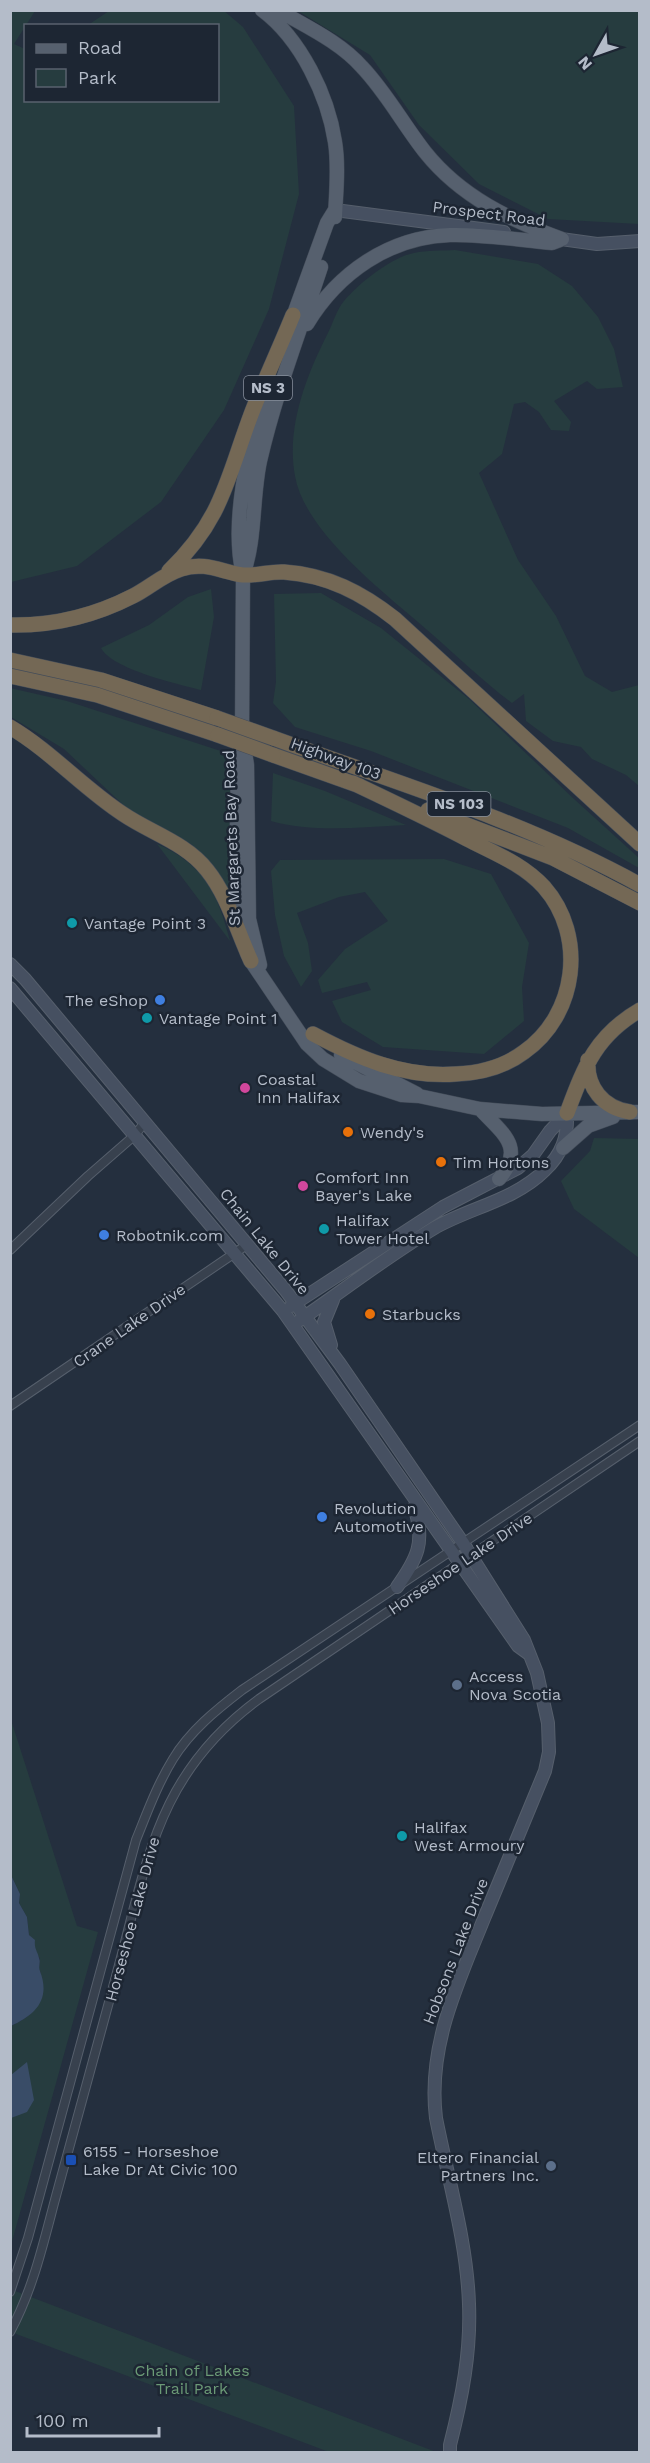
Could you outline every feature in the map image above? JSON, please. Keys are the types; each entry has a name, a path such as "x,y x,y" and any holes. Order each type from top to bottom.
{"highway":[{"path":"158,582 198,541 219,506 252,414 293,315"},
{"path":"10,625 62,622 99,612 174,572 192,567 224,569 243,575 284,572 315,576 348,587 372,601 395,619 639,844"},
{"name":"Highway 103","path":"10,660 101,680 273,738 521,828 594,861 639,885"},
{"name":"Highway 103","path":"10,676 97,695 273,754 528,847 587,874 639,903"},
{"path":"10,727 39,745 122,814 199,859 221,893 251,961"},
{"path":"313,1034 365,1059 398,1070 445,1075 486,1070 513,1059 541,1038 561,1009 569,981 571,951 566,928 554,902 536,879 508,859 353,783"},
{"path":"567,1113 588,1059 611,1030 639,1010"},
{"path":"588,1059 589,1077 597,1094 612,1107 635,1112"}],"main road":[{"name":"St Margarets Bay Road","path":"243,575 250,557 254,502 263,448 334,225 337,177 335,142 321,96 297,48 262,10"},
{"path":"278,10 340,48 361,65 426,153 451,179 494,211 562,239"},
{"name":"St Margarets Bay Road","path":"335,210 327,223 268,387 250,450 243,494 238,553 243,575 242,735 238,762 236,878 240,924 251,961 307,1044 341,1071 359,1081 402,1095 419,1096 480,1109 567,1113 635,1112"},
{"path":"293,354 308,323 329,294 354,270 384,252 417,240 441,236 552,243 562,239"},
{"name":"St Margarets Bay Road","path":"242,735 247,765 249,919 262,975"},
{"name":"St Margarets Bay Road","path":"295,1023 345,1057 403,1085 419,1096"},
{"path":"480,1109 500,1129 510,1144 511,1162 499,1179"},
{"path":"563,1148 588,1126 635,1112"}],"street":[{"name":"Prospect Road","path":"335,210 597,244 639,241"},
{"name":"Chain Lake Drive","path":"10,964 248,1244 295,1303 340,1364 470,1556"},
{"name":"Chain Lake Drive","path":"10,988 283,1311 459,1563"},
{"path":"293,1325 436,1228 528,1185 547,1168 563,1148 567,1113"},
{"path":"283,1311 443,1207 513,1171 533,1155 550,1131 567,1113"},
{"path":"10,1250 135,1135 145,1122"},
{"name":"Crane Lake Drive","path":"10,1406 248,1244"},
{"path":"335,1296 324,1322 340,1364"},
{"path":"364,1428 378,1419"},
{"name":"Horseshoe Lake Drive","path":"10,2292 28,2238 136,1840 153,1798 173,1759 190,1737 219,1707 639,1425"},
{"name":"Horseshoe Lake Drive","path":"10,2332 21,2310 42,2246 143,1869 167,1808 188,1768 222,1729 252,1704 639,1441"},
{"path":"570,1472 578,1482"},
{"path":"397,1587 415,1560 420,1545 421,1529 410,1495"},
{"name":"Hobsons Lake Drive","path":"448,2450 465,2379 469,2341 469,2298 466,2268 436,2118 434,2079 439,2042 448,2007 547,1762 549,1739 540,1680 524,1640 470,1556"},
{"name":"Hobsons Lake Drive","path":"459,1563 518,1646 530,1655"},
{"path":"326,1635 335,1647"}],"green space":[{"path":"223,10 243,27 294,106 299,194 269,309 224,410 161,502 77,566 11,582 10,11 35,11 27,24 24,24 24,28 14,44 24,49 24,102 219,102 219,24 90,24 109,11"},
{"path":"298,11 639,11 639,224 548,219 479,184 419,125 370,55"},
{"path":"455,250 538,264 572,286 598,317 614,349 623,387 597,389 587,381 554,401 571,422 569,431 551,430 539,412 525,402 514,404 502,454 479,473 518,560 556,616 585,676 612,692 639,685 639,786 626,775 592,759 581,747 553,741 526,721 524,694 512,703 373,583 332,542 302,498 295,476 293,458 296,421 312,367 337,312 350,294 367,279 405,255"},
{"path":"211,589 214,617 201,690 131,669 107,656 101,648 149,625 188,597"},
{"path":"321,593 381,628 469,699 639,858 639,868 568,828 371,751 295,727 273,703 276,682 274,594"},
{"path":"10,688 67,701 230,754 233,820 231,898 202,855 191,844 135,816 64,749 11,717"},
{"path":"273,773 325,791 406,825 321,828 271,821"},
{"path":"157,844 187,861 207,882 220,909 230,941"},
{"path":"444,859 491,874 529,943 522,987 524,1021 484,1054 383,1047 342,1022 332,1001 371,990 367,982 322,993 318,980 345,949 388,921 365,892 339,897 297,913 308,943 312,971 301,987 284,956 275,915 271,871 280,860"},
{"path":"594,1138 639,1139 639,1258 574,1209 561,1181 590,1151"},
{"path":"11,1720 77,1926 98,1932 11,2245 11,2026 28,2016 35,2006 41,1973 40,1959 34,1948 33,1939 29,1935 27,1917 19,1903 20,1894 11,1875"},
{"name":"Chain of Lakes Trail Park","path":"10,2289 436,2452 329,2452 11,2332"}],"water":[{"path":"11,1875 20,1894 19,1903 27,1917 29,1935 35,1940 43,1990 39,2005 34,2011 11,2026"},
{"path":"27,2062 34,2100 27,2112 11,2118 11,2075"}],"place":[{"name":"Vantage Point 3","path":"72,923"},
{"name":"The eShop","path":"160,1000"},
{"name":"Vantage Point 1","path":"147,1018"},
{"name":"Coastal Inn Halifax","path":"245,1088"},
{"name":"Wendy's","path":"348,1132"},
{"name":"Tim Hortons","path":"441,1162"},
{"name":"Comfort Inn Bayer's Lake","path":"303,1186"},
{"name":"Halifax Tower Hotel","path":"324,1229"},
{"name":"Robotnik.com","path":"104,1235"},
{"name":"Starbucks","path":"370,1314"},
{"name":"Revolution Automotive","path":"322,1517"},
{"name":"Access Nova Scotia","path":"457,1685"},
{"name":"Halifax West Armoury","path":"402,1836"},
{"name":"6155 - Horseshoe Lake Dr At Civic 100","path":"71,2160"},
{"name":"Eltero Financial Partners Inc.","path":"551,2166"}]}
